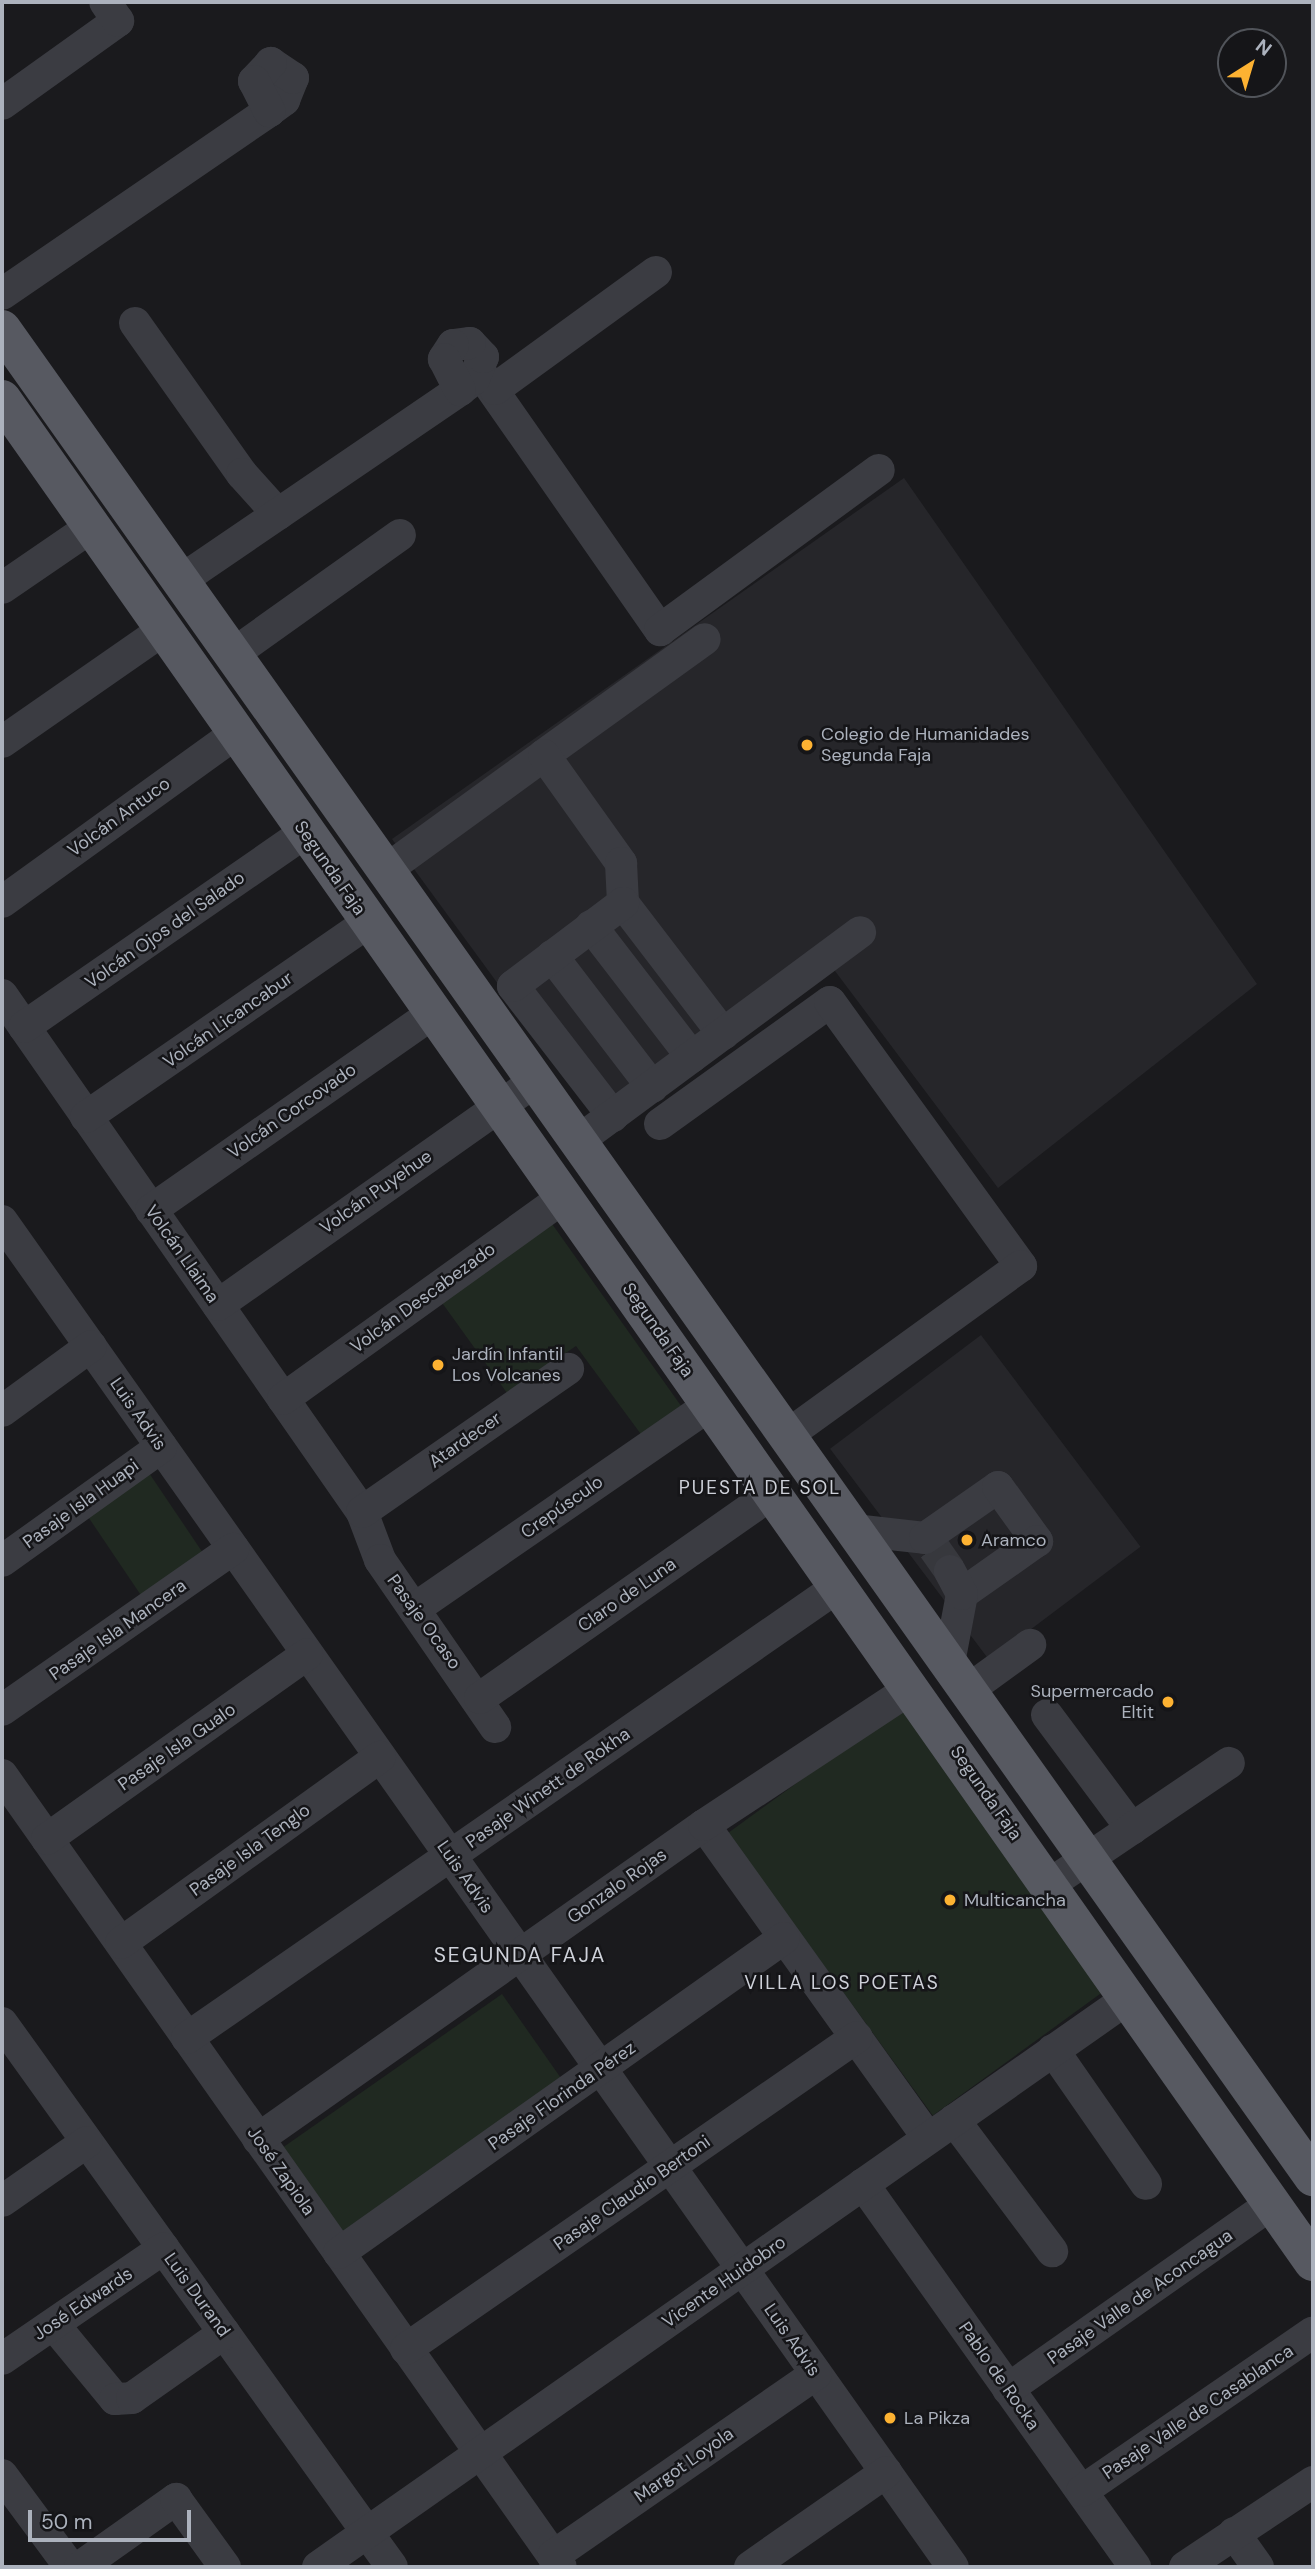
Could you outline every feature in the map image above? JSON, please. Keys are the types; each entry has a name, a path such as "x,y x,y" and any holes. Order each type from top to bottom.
{"main road":[{"path":"2,329 1313,2177"},
{"name":"Segunda Faja","path":"8,420 91,527 1130,1997 1313,2262"}],"street":[{"path":"2,104 118,21 105,2"},
{"path":"2,294 269,111"},
{"path":"181,581 278,514 656,272"},
{"path":"135,323 242,474 278,514"},
{"path":"478,384 660,630 879,470"},
{"path":"2,588 91,527"},
{"path":"233,654 400,535"},
{"path":"2,742 163,630"},
{"path":"386,870 705,639"},
{"name":"Volcán Antuco","path":"2,902 236,733"},
{"path":"544,755 621,863 623,903 723,1034"},
{"name":"Volcán Ojos del Salado","path":"24,1027 306,832"},
{"path":"613,1116 513,986 623,903"},
{"name":"Volcán Licancabur","path":"86,1117 369,922"},
{"path":"592,926 692,1058"},
{"path":"579,1141 860,932"},
{"path":"552,956 652,1087"},
{"name":"Volcán Llaima","path":"2,995 362,1512"},
{"path":"660,1124 830,1002 1021,1266 801,1424"},
{"name":"Volcán Corcovado","path":"151,1210 433,1013"},
{"name":"Volcán Puyehue","path":"218,1305 536,1081"},
{"name":"Volcán Descabezado","path":"283,1399 564,1197"},
{"name":"Luis Advis","path":"2,1221 12,1257 91,1346 953,2567"},
{"path":"2,1411 91,1346"},
{"name":"Atardecer","path":"362,1512 568,1369"},
{"name":"Crepúsculo","path":"414,1609 711,1405"},
{"name":"Pasaje Isla Huapi","path":"2,1561 161,1447"},
{"name":"Claro de Luna","path":"480,1698 773,1493"},
{"name":"Pasaje Ocaso","path":"362,1512 380,1560 480,1698 495,1727"},
{"path":"854,1530 943,1563 958,1676 1030,1645"},
{"name":"Pasaje Isla Mancera","path":"2,1710 233,1549"},
{"name":"Pasaje Winett de Rokha","path":"187,2038 839,1586"},
{"name":"Pasaje Isla Gualo","path":"47,1839 307,1654"},
{"name":"Gonzalo Rojas","path":"258,2139 704,1825 912,1688"},
{"path":"1046,1716 1132,1829"},
{"name":"Pasaje Isla Tenglo","path":"121,1943 380,1757"},
{"path":"1050,1884 1229,1763"},
{"name":"José Zapiola","path":"2,1775 557,2562"},
{"path":"704,1825 928,2138"},
{"name":"Pasaje Florinda Pérez","path":"339,2253 785,1938"},
{"name":"Vicente Huidobro","path":"318,2567 1130,1997"},
{"name":"Luis Durand","path":"5,2034 164,2248 392,2567"},
{"name":"Pasaje Claudio Bertoni","path":"407,2349 857,2037"},
{"path":"1053,2050 1146,2183"},
{"path":"954,2120 1052,2251"},
{"path":"2,2201 87,2142"},
{"name":"Pablo de Rocka","path":"863,2184 1135,2567"},
{"name":"Pasaje Valle de Aconcagua","path":"1008,2389 1271,2204"},
{"name":"José Edwards","path":"2,2359 164,2248"},
{"path":"54,2325 115,2399 132,2399 224,2333"},
{"name":"Pasaje Valle de Casablanca","path":"1082,2491 1313,2332"},
{"name":"Margot Loyola","path":"557,2562 816,2374"},
{"path":"750,2567 886,2472"},
{"path":"2,2475 69,2567"},
{"path":"1185,2567 1313,2482"},
{"path":"80,2567 176,2500 225,2567"},
{"path":"1234,2533 1258,2567"}],"shaded area":[{"name":"Colegio de Humanidades Segunda Faja","path":"904,478 1257,984 998,1188 832,967 610,1137 392,839"},
{"path":"550,1221 684,1410 643,1437 576,1346 507,1393 440,1300"},
{"path":"981,1335 1140,1547 990,1660 830,1449"},
{"path":"147,1470 205,1556 143,1598 85,1512"},
{"path":"900,1708 1105,1990 933,2116 728,1833"},
{"path":"502,1994 563,2081 338,2239 277,2152"}],"tunnel":[{"path":"934,1548 950,1571"}],"place":[{"name":"Colegio de Humanidades Segunda Faja","path":"807,745"},
{"name":"Jardín Infantil Los Volcanes","path":"438,1365"},
{"name":"Aramco","path":"967,1540"},
{"name":"Supermercado Eltit","path":"1168,1702"},
{"name":"Multicancha","path":"950,1900"},
{"name":"La Pikza","path":"890,2418"}],"district":[{"name":"PUESTA DE SOL","path":"760,1488"},
{"name":"SEGUNDA FAJA","path":"520,1955"},
{"name":"VILLA LOS POETAS","path":"842,1983"}]}
